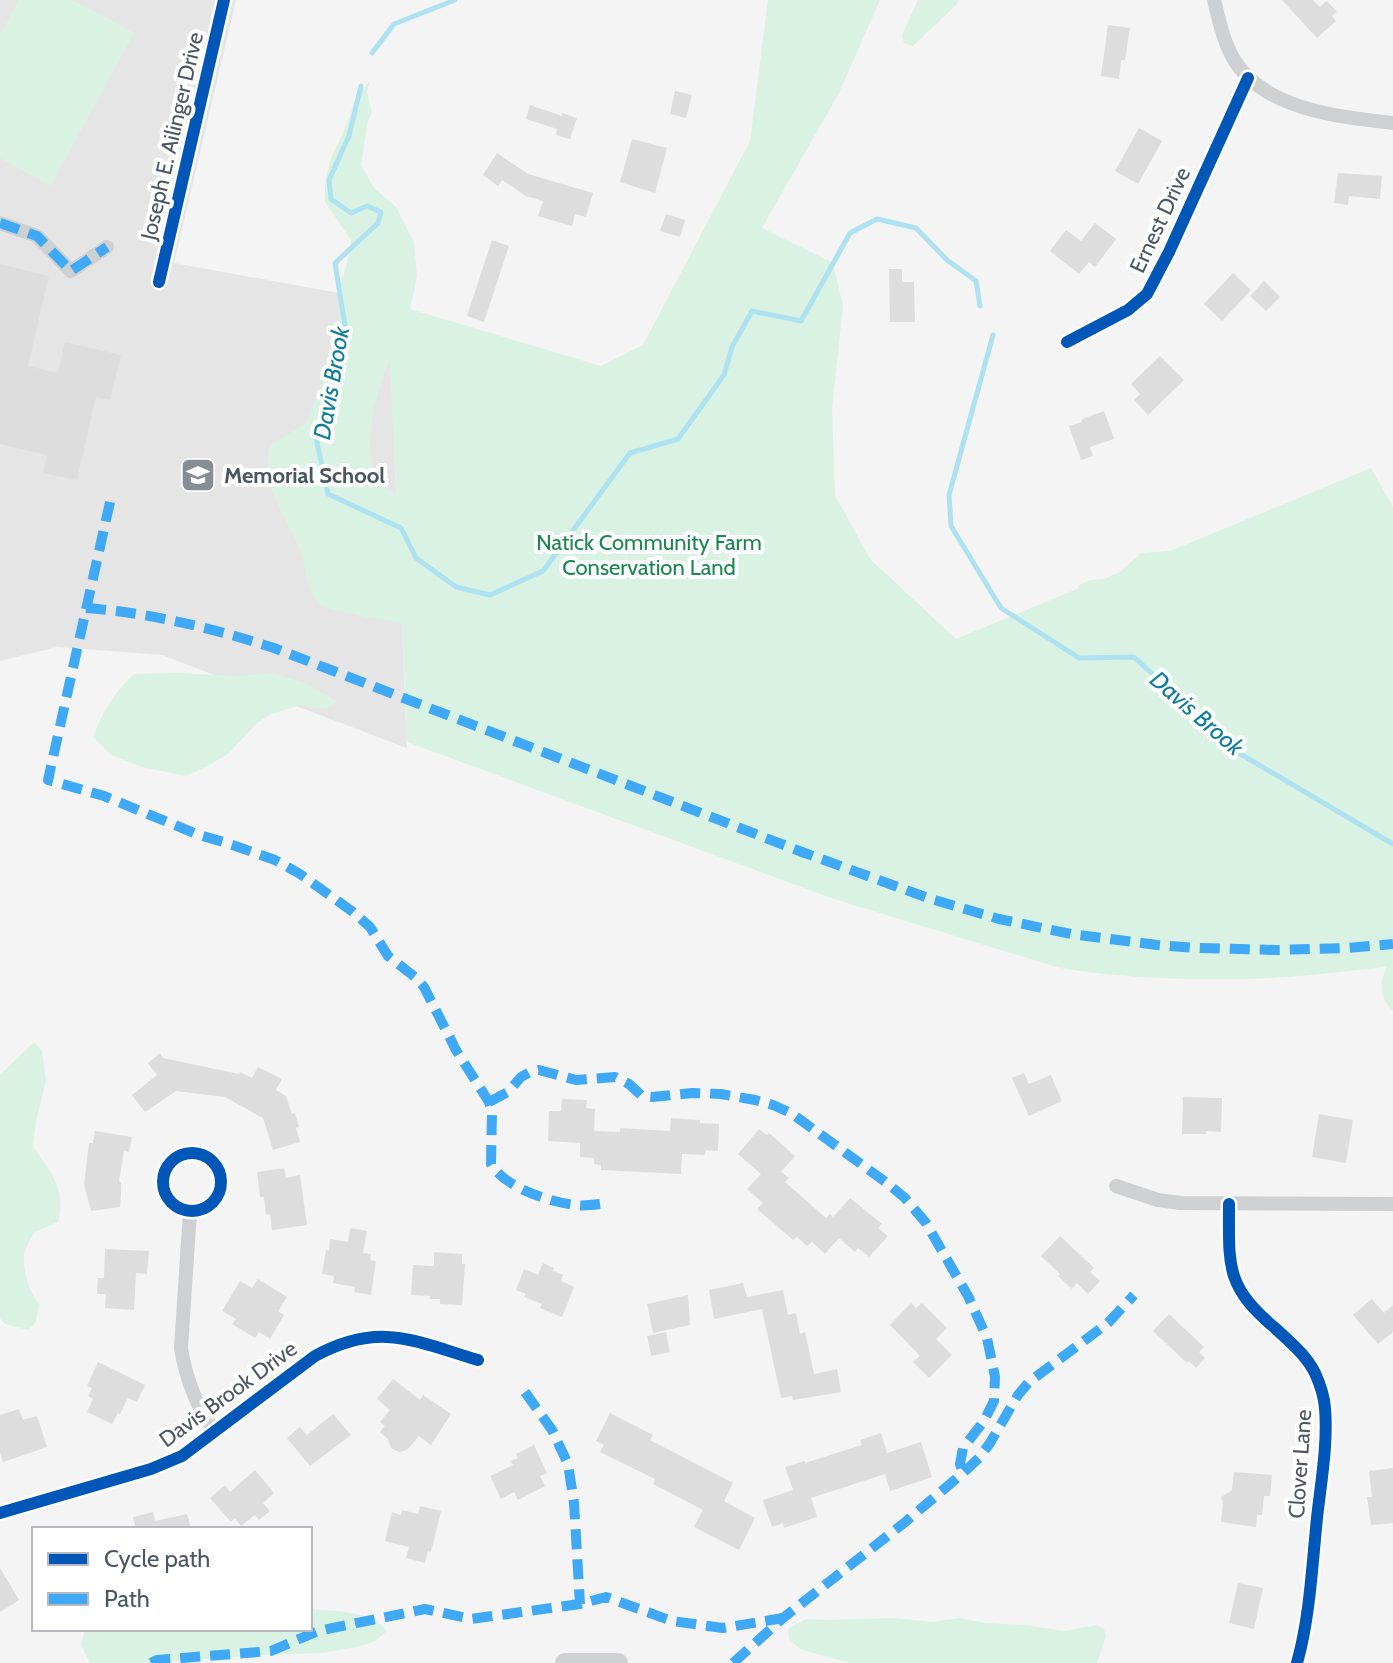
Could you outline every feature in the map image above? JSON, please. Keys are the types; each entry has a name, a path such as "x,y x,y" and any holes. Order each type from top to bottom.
{"street":[{"name":"Joseph E. Ailinger Drive","path":"159,282 224,0"},
{"path":"1214,0 1221,31 1233,58 1248,78 1264,91 1290,103 1344,118 1393,123"},
{"name":"Ernest Drive","path":"1067,342 1128,310 1147,294 1248,78"},
{"path":"0,223 37,236 71,271 107,247"},
{"path":"192,1153 215,1165 221,1181 220,1190 210,1206 190,1211 173,1204 163,1186 163,1178 170,1163 192,1153"},
{"path":"1116,1186 1158,1200 1180,1203 1393,1204"},
{"name":"Clover Lane","path":"1229,1204 1229,1254 1239,1290 1248,1305 1305,1358 1314,1371 1325,1407 1324,1449 1302,1662"},
{"path":"190,1211 181,1348 193,1397 215,1432"},
{"name":"Davis Brook Drive","path":"0,1513 167,1464 215,1432 315,1356 353,1339 395,1336 478,1360"},
{"path":"565,1663 618,1663"}],"shaded area":[{"name":"Memorial School","path":"0,0 236,0 174,263 388,302 407,748 162,655 57,647 0,661"}],"green space":[{"path":"19,0 72,0 134,33 51,186 0,158 0,35"},
{"name":"Natick Community Farm Conservation Land","path":"768,0 880,0 839,93 762,228 833,263 843,306 832,408 835,495 870,559 956,639 1077,589 1091,580 1104,579 1120,572 1141,553 1170,551 1371,468 1393,507 1393,1011 1382,990 1386,967 1284,977 1217,979 1138,977 1060,968 834,899 407,742 402,623 332,609 317,601 309,588 303,557 276,500 268,474 270,446 306,423 333,356 340,323 339,291 351,240 325,202 325,183 331,158 354,102 370,80 367,92 372,113 368,120 361,165 374,188 396,207 414,242 417,276 410,309 601,366 643,345 750,141","holes":["390,360 396,494 380,483 370,456 375,404"]},
{"path":"918,0 959,0 913,46 904,43 902,35"},
{"path":"273,673 307,684 337,701 327,709 301,705 271,714 257,723 229,753 186,776 142,767 111,755 93,737 110,703 134,674 236,676"},
{"path":"34,1042 42,1051 46,1080 33,1146 59,1190 60,1210 58,1222 35,1232 25,1252 27,1281 39,1304 36,1322 28,1330 5,1324 0,1318 0,1075"},
{"path":"312,1609 362,1615 377,1621 387,1631 375,1641 357,1647 321,1653 149,1663 90,1663 81,1645 84,1631 312,1631"},
{"path":"893,1618 932,1622 960,1618 1064,1631 1097,1625 1104,1629 1106,1636 1097,1663 849,1663 800,1649 789,1639 788,1629 806,1619"}],"building":[{"path":"1282,0 1313,0 1320,7 1327,1 1337,12 1332,16 1336,21 1317,38"},
{"path":"1108,25 1130,28 1119,79 1101,76"},
{"path":"675,91 692,95 686,118 670,114"},
{"path":"530,105 577,118 570,139 556,135 557,129 526,119"},
{"path":"1139,128 1162,141 1138,184 1115,171"},
{"path":"632,139 667,148 655,193 620,182"},
{"path":"497,153 528,174 593,193 586,217 575,214 572,226 538,216 543,201 526,196 502,180 498,186 483,175"},
{"path":"1338,173 1382,176 1380,199 1349,196 1348,205 1334,203"},
{"path":"666,214 685,220 680,237 660,231"},
{"path":"1095,223 1116,239 1095,267 1089,262 1079,274 1050,251 1066,230 1081,241"},
{"path":"492,240 509,246 484,322 467,316"},
{"path":"0,264 49,276 28,366 58,373 65,342 121,355 110,400 96,397 77,480 43,473 47,455 0,444"},
{"path":"889,269 902,269 902,282 914,282 915,322 890,322"},
{"path":"1233,273 1251,290 1222,321 1204,304"},
{"path":"1264,281 1280,297 1266,311 1250,296"},
{"path":"1160,356 1184,380 1148,415 1134,400 1140,394 1131,384"},
{"path":"1104,411 1114,439 1090,447 1093,456 1081,460 1069,426"},
{"path":"160,1053 163,1058 240,1072 252,1078 258,1067 282,1079 276,1090 286,1096 292,1114 295,1113 300,1142 273,1150 263,1118 225,1097 176,1091 145,1112 132,1095 157,1075 148,1063"},
{"path":"1024,1073 1029,1084 1051,1075 1062,1101 1029,1116 1012,1078"},
{"path":"1183,1097 1222,1098 1221,1132 1182,1134"},
{"path":"562,1099 587,1100 586,1108 595,1109 594,1131 620,1132 620,1128 670,1131 671,1118 719,1124 718,1151 706,1150 705,1155 682,1154 681,1174 601,1170 601,1165 594,1164 594,1158 580,1157 580,1143 548,1141 549,1111 561,1111"},
{"path":"1319,1114 1353,1120 1346,1163 1312,1157"},
{"path":"759,1129 767,1135 769,1133 795,1156 781,1172 789,1178 785,1182 826,1218 830,1214 833,1217 850,1198 882,1224 878,1228 888,1236 869,1257 858,1248 855,1252 839,1238 825,1254 812,1242 807,1246 797,1237 793,1240 757,1209 763,1203 747,1189 761,1174 738,1154"},
{"path":"95,1131 132,1137 129,1152 124,1151 119,1181 120,1207 91,1211 84,1184 89,1143 93,1143"},
{"path":"284,1168 286,1178 300,1175 307,1225 272,1230 264,1197 260,1197 257,1172"},
{"path":"350,1228 367,1231 363,1253 371,1254 370,1260 376,1261 371,1295 354,1292 355,1287 333,1283 334,1276 322,1274 330,1239 348,1242"},
{"path":"1060,1236 1094,1268 1090,1272 1100,1281 1088,1294 1077,1283 1072,1289 1041,1256"},
{"path":"105,1249 149,1251 147,1274 136,1273 134,1310 105,1308 106,1294 97,1294 98,1278 104,1278"},
{"path":"434,1252 462,1254 462,1264 465,1264 462,1305 440,1304 440,1299 411,1295 413,1265 434,1266"},
{"path":"543,1263 563,1275 561,1281 574,1287 562,1317 540,1308 542,1304 516,1290 524,1269 538,1275"},
{"path":"258,1279 287,1297 278,1311 284,1315 270,1339 259,1332 255,1338 232,1324 236,1319 222,1311 240,1281 252,1288"},
{"path":"743,1283 747,1297 783,1290 788,1315 796,1313 800,1334 805,1332 814,1374 837,1369 841,1392 793,1400 792,1396 781,1398 762,1309 714,1319 709,1290"},
{"path":"688,1295 690,1325 653,1333 647,1304"},
{"path":"1372,1299 1384,1313 1393,1305 1393,1332 1378,1344 1353,1315"},
{"path":"911,1303 916,1308 922,1303 947,1328 936,1339 952,1355 929,1378 913,1362 920,1356 890,1325"},
{"path":"1169,1314 1204,1347 1199,1352 1205,1358 1196,1368 1153,1331"},
{"path":"666,1332 670,1352 651,1356 647,1336"},
{"path":"98,1362 145,1385 137,1402 128,1398 112,1424 87,1412 93,1399 88,1396 92,1388 87,1386"},
{"path":"393,1379 420,1400 423,1395 451,1414 431,1445 419,1436 407,1450 399,1452 391,1448 388,1439 380,1432 385,1426 380,1422 390,1410 377,1399"},
{"path":"19,1409 23,1420 37,1416 47,1447 3,1462 0,1453 0,1415"},
{"path":"610,1413 653,1435 650,1440 733,1483 724,1501 755,1518 739,1550 694,1527 703,1510 653,1484 655,1479 600,1452 604,1445 596,1441"},
{"path":"333,1414 351,1435 310,1466 287,1438 300,1427 307,1435"},
{"path":"881,1433 887,1453 921,1442 932,1477 890,1491 885,1474 811,1498 817,1517 784,1528 783,1523 772,1527 763,1500 793,1490 785,1467 862,1445 860,1440"},
{"path":"534,1445 547,1473 540,1476 545,1486 518,1500 514,1492 501,1499 490,1476 513,1465 511,1461 518,1458 516,1454"},
{"path":"1393,1468 1393,1523 1371,1525 1367,1497 1372,1497 1369,1471"},
{"path":"255,1470 274,1493 263,1503 270,1511 259,1520 255,1515 241,1526 235,1518 231,1522 210,1498 225,1485 230,1492"},
{"path":"1234,1472 1272,1475 1270,1496 1264,1496 1262,1515 1257,1515 1256,1527 1221,1522 1221,1497 1232,1490"},
{"path":"420,1506 441,1511 431,1552 428,1551 425,1563 406,1558 409,1547 385,1541 392,1512 401,1515 402,1510 418,1514"},
{"path":"153,1512 155,1521 187,1514 190,1527 136,1527 133,1517"},
{"path":"0,1568 19,1600 0,1612"},
{"path":"1238,1583 1263,1588 1254,1629 1229,1623"}],"waterway":[{"name":"Davis Brook","path":"372,53 394,24 455,0"},
{"name":"Davis Brook","path":"361,86 349,136 329,180 331,199 351,213 367,206 381,212 378,223 335,263 346,332 316,438 328,494 401,528 416,558 456,587 490,595 543,571 630,453 678,439 724,375 732,347 752,311 801,321 850,233 877,219 916,228 947,260 976,281 980,306"},
{"name":"Davis Brook","path":"993,335 949,495 951,526 1001,608 1079,658 1134,657 1237,752 1393,844"}],"marked path":[{"path":"0,223 37,236 71,271 107,247"},
{"path":"110,502 48,780 104,796 199,835 275,860 353,912 370,927 388,956 424,987 456,1050 489,1102 492,1112 491,1164 497,1172 516,1186 540,1197 575,1205 600,1204"},
{"path":"86,608 181,622 274,648 802,852 928,898 999,919 1071,934 1196,948 1276,950 1393,944"},
{"path":"489,1102 508,1092 521,1077 539,1070 576,1080 615,1077 642,1096 721,1094 755,1100 791,1113 887,1183 905,1198 926,1223 968,1296 987,1338 995,1377 994,1401 984,1421 963,1448 960,1464 963,1473"},
{"path":"733,1663 783,1618 963,1473 990,1443 1029,1382 1108,1323 1134,1295"},
{"path":"525,1392 552,1430 568,1464 574,1503 580,1604"},
{"path":"151,1663 271,1651 318,1631 425,1609 471,1619 580,1604 606,1597 672,1621 723,1628 783,1618"}],"cycle path":[{"path":"159,282 224,0"},
{"path":"1067,342 1128,310 1147,294 1248,78"},
{"path":"192,1153 203,1155 212,1162 219,1171 221,1182 219,1193 212,1202 203,1209 192,1211 181,1209 172,1202 165,1193 163,1182 165,1171 172,1162 181,1155 192,1153"},
{"path":"1229,1204 1230,1259 1238,1287 1259,1313 1307,1360 1322,1390 1326,1435 1324,1463 1308,1610 1297,1663"},
{"path":"0,1513 151,1469 182,1456 315,1356 338,1345 359,1339 397,1338 478,1360"}],"place":[{"name":"Memorial School","path":"198,475"}]}
